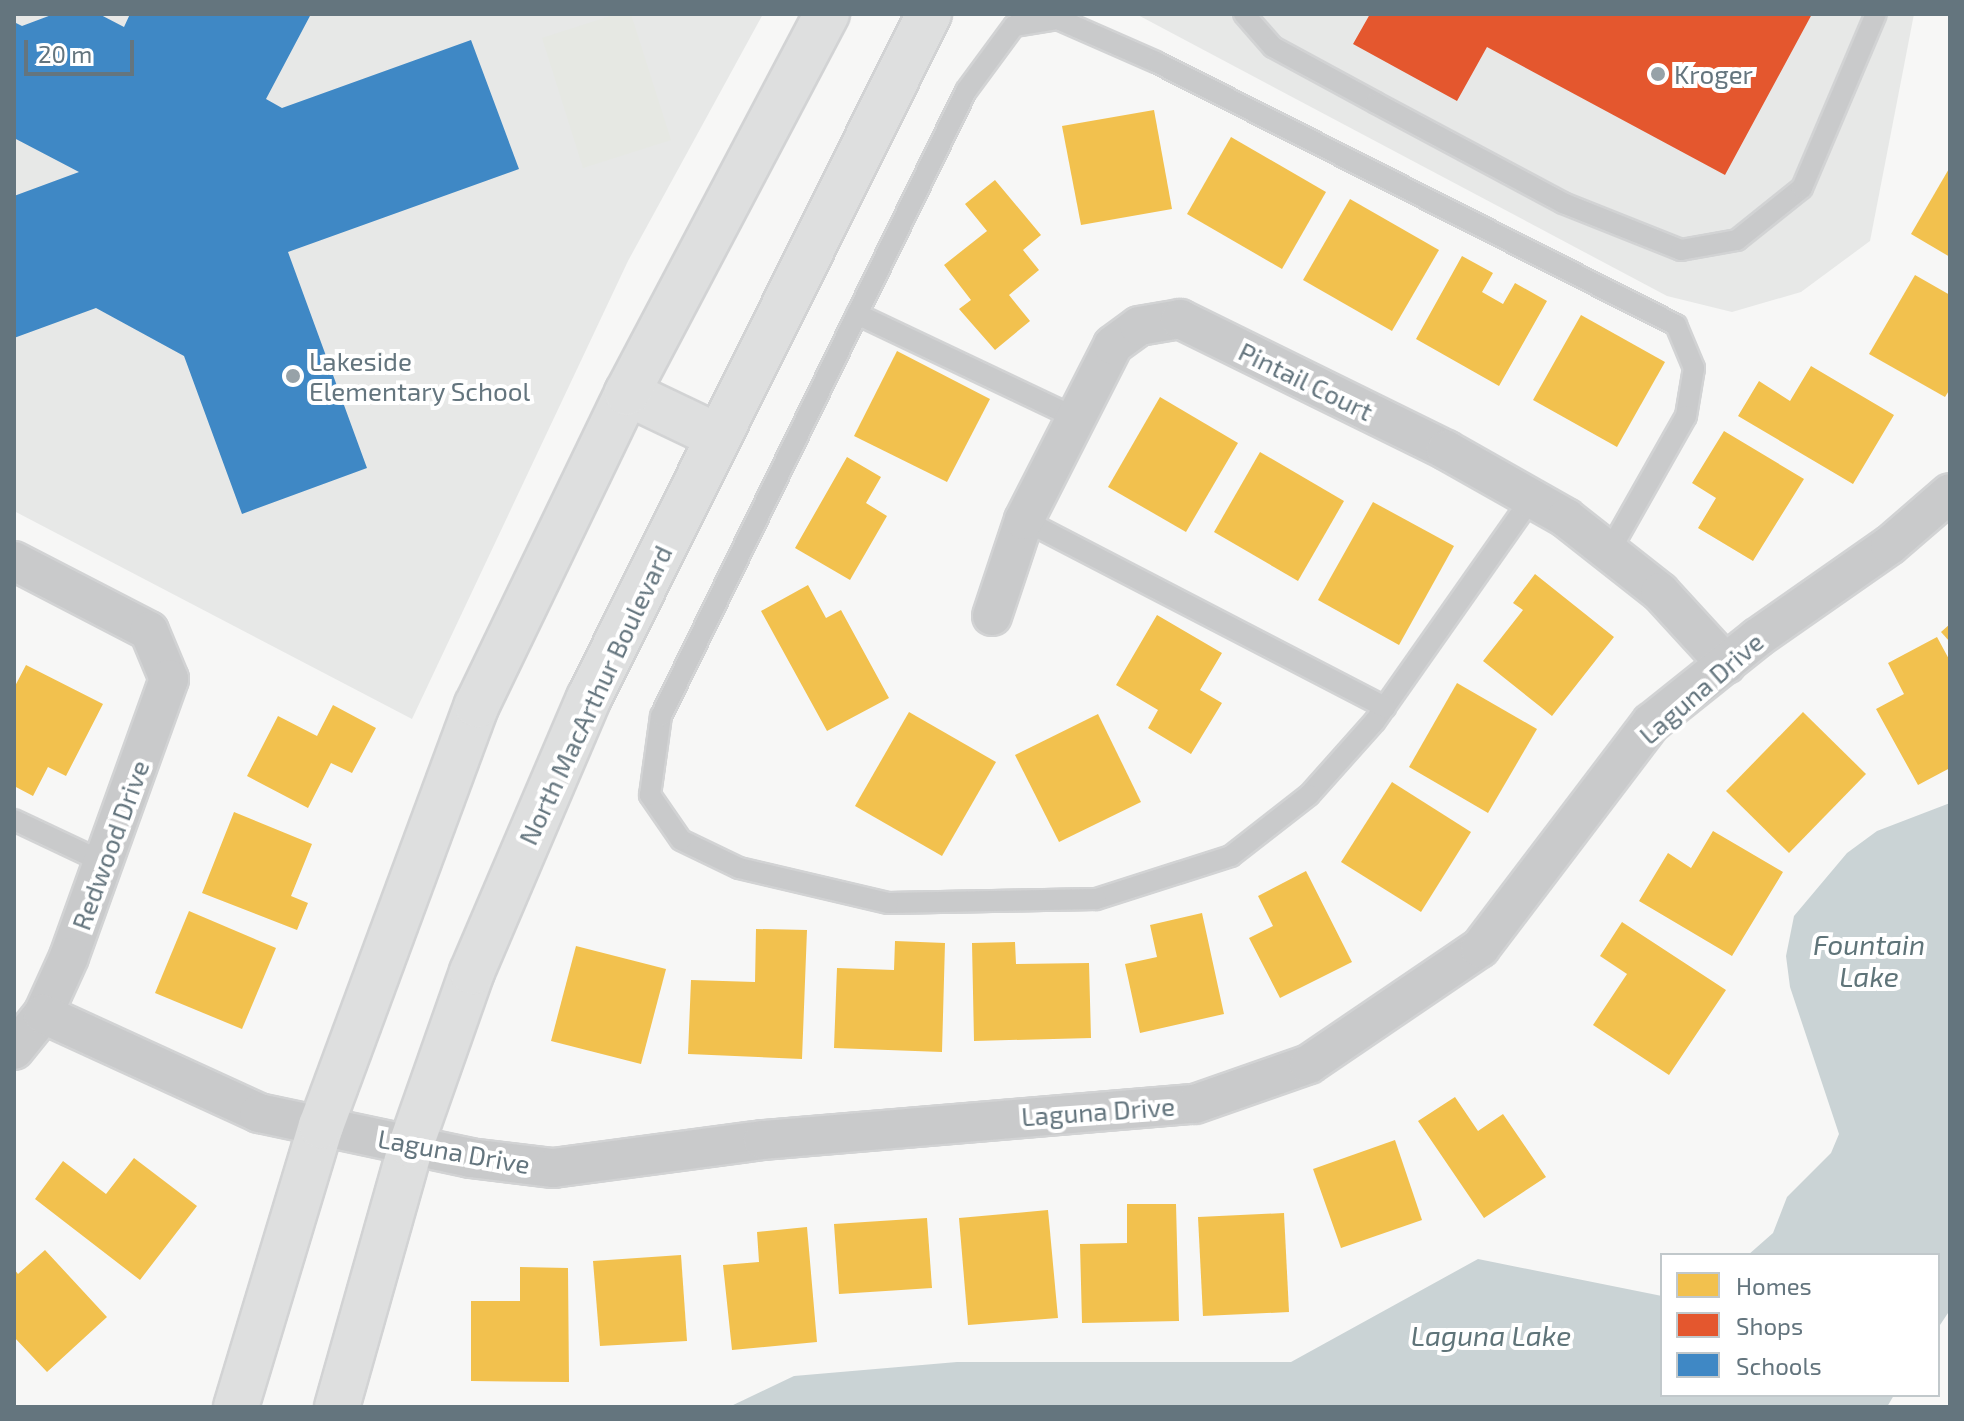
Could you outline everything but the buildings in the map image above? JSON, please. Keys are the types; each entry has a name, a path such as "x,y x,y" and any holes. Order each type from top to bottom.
{"main road":[{"path":"236,1407 321,1126 477,705 627,393 827,14"},
{"name":"North MacArthur Boulevard","path":"337,1407 411,1145 472,972 589,698 929,14"},
{"path":"627,393 717,436"}],"street":[{"name":"Pintail Court","path":"992,616 1024,520 1113,345 1139,326 1180,319 1446,450 1531,499 1609,552 1660,592 1726,664"},
{"name":"Laguna Drive","path":"43,1014 259,1113 411,1145 553,1168 763,1140 1195,1104 1309,1064 1480,948 1651,723 1726,664 1890,545 1950,493"},
{"name":"Redwood Drive","path":"14,561 149,631 169,679 103,862 43,1014 14,1050"}],"lane":[{"path":"1244,14 1273,47 1337,82 1563,203 1681,250 1737,240 1802,188 1876,14"},
{"path":"1531,499 1385,707 1309,795 1231,856 1096,899 888,903 739,868 681,840 650,795 661,716 966,91 1014,26 1058,19 1156,62 1676,325 1694,368 1686,416 1609,552"},
{"path":"857,314 1076,418"},
{"path":"1024,520 1385,707"},
{"path":"14,820 103,862"}],"shaded area":[{"name":"Lakeside Elementary School","path":"14,14 763,14 628,261 412,719 14,511"},
{"path":"617,14 631,14 671,140 583,168 542,38"},
{"path":"1136,14 1914,14 1870,241 1801,292 1732,312 1667,296"}],"water":[{"name":"Fountain Lake","path":"1950,803 1950,1310 1940,1325 1940,1253 1750,1253 1773,1233 1787,1197 1831,1153 1839,1134 1790,987 1786,956 1794,916 1847,853 1877,831"},
{"name":"Laguna Lake","path":"1478,1259 1660,1296 1660,1397 1893,1397 1887,1407 729,1407 794,1376 957,1362 1291,1362"}],"place":[{"name":"Kroger","path":"1658,74"},
{"name":"Lakeside Elementary School","path":"293,376"}]}
